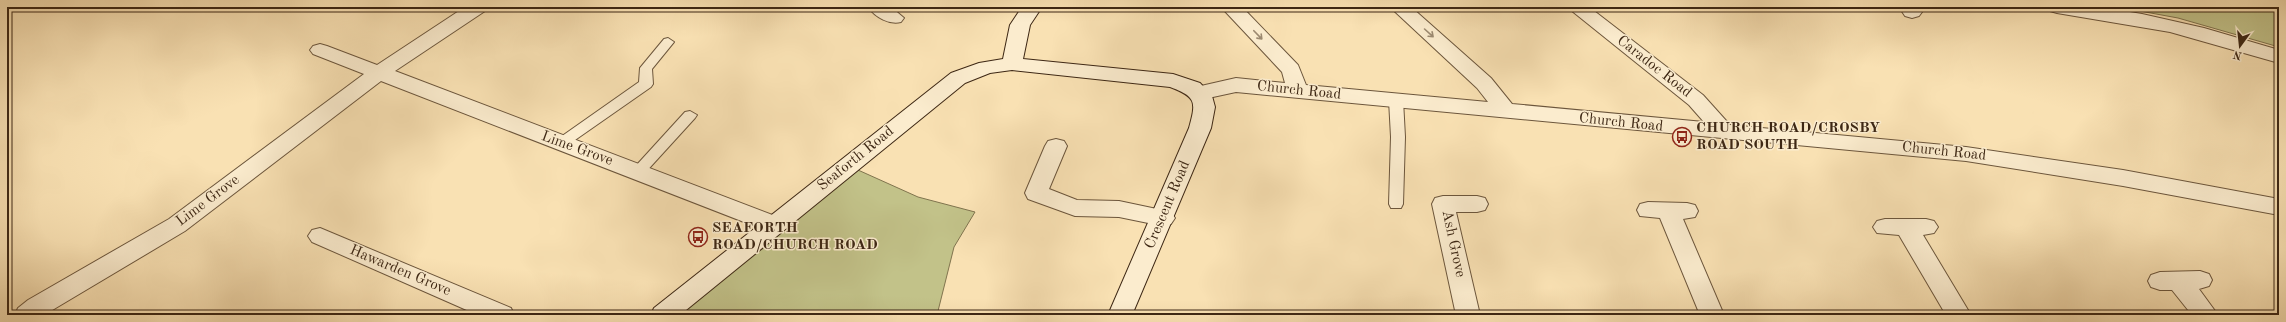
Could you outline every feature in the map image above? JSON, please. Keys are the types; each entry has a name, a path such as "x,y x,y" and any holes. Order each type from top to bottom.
{"street":[{"path":"380,72 478,7"},
{"path":"878,7 894,18"},
{"path":"1032,7 1020,25 1012,64 1158,79 1184,84 1199,93"},
{"path":"1231,7 1291,70 1298,91"},
{"path":"1400,7 1484,83 1506,111"},
{"name":"Caradoc Road","path":"1577,7 1696,100 1725,132"},
{"path":"2057,7 2098,12 2226,39 2279,57"},
{"name":"Lime Grove","path":"320,50 380,72 560,144 774,224"},
{"name":"Seaforth Road","path":"663,315 774,224 958,78 986,67 1012,64"},
{"name":"Lime Grove","path":"28,315 37,307 177,225 380,72"},
{"name":"Church Road","path":"1199,93 1236,85 1994,158 2279,207"},
{"name":"Crescent Road","path":"1120,315 1163,218 1200,128 1205,107 1204,101 1199,93"},
{"path":"1056,146 1036,193 1075,208 1119,209 1163,218"},
{"name":"Ash Grove","path":"1468,315 1443,204 1477,204"},
{"path":"1668,211 1712,315"},
{"path":"1906,227 1959,315"},
{"name":"Hawarden Grove","path":"320,236 502,315"},
{"path":"2180,281 2206,315"}],"lane":[{"path":"560,144 646,84 646,68 668,42"},
{"path":"1396,100 1398,137 1396,204"},
{"path":"638,172 690,115"}],"green space":[{"path":"2118,7 2279,7 2279,47 2178,18"},
{"path":"858,170 918,197 975,212 954,247 937,315 678,315"}],"place":[{"name":"CHURCH ROAD/CROSBY ROAD SOUTH","path":"1682,137"},
{"name":"SEAFORTH ROAD/CHURCH ROAD","path":"698,237"}]}
